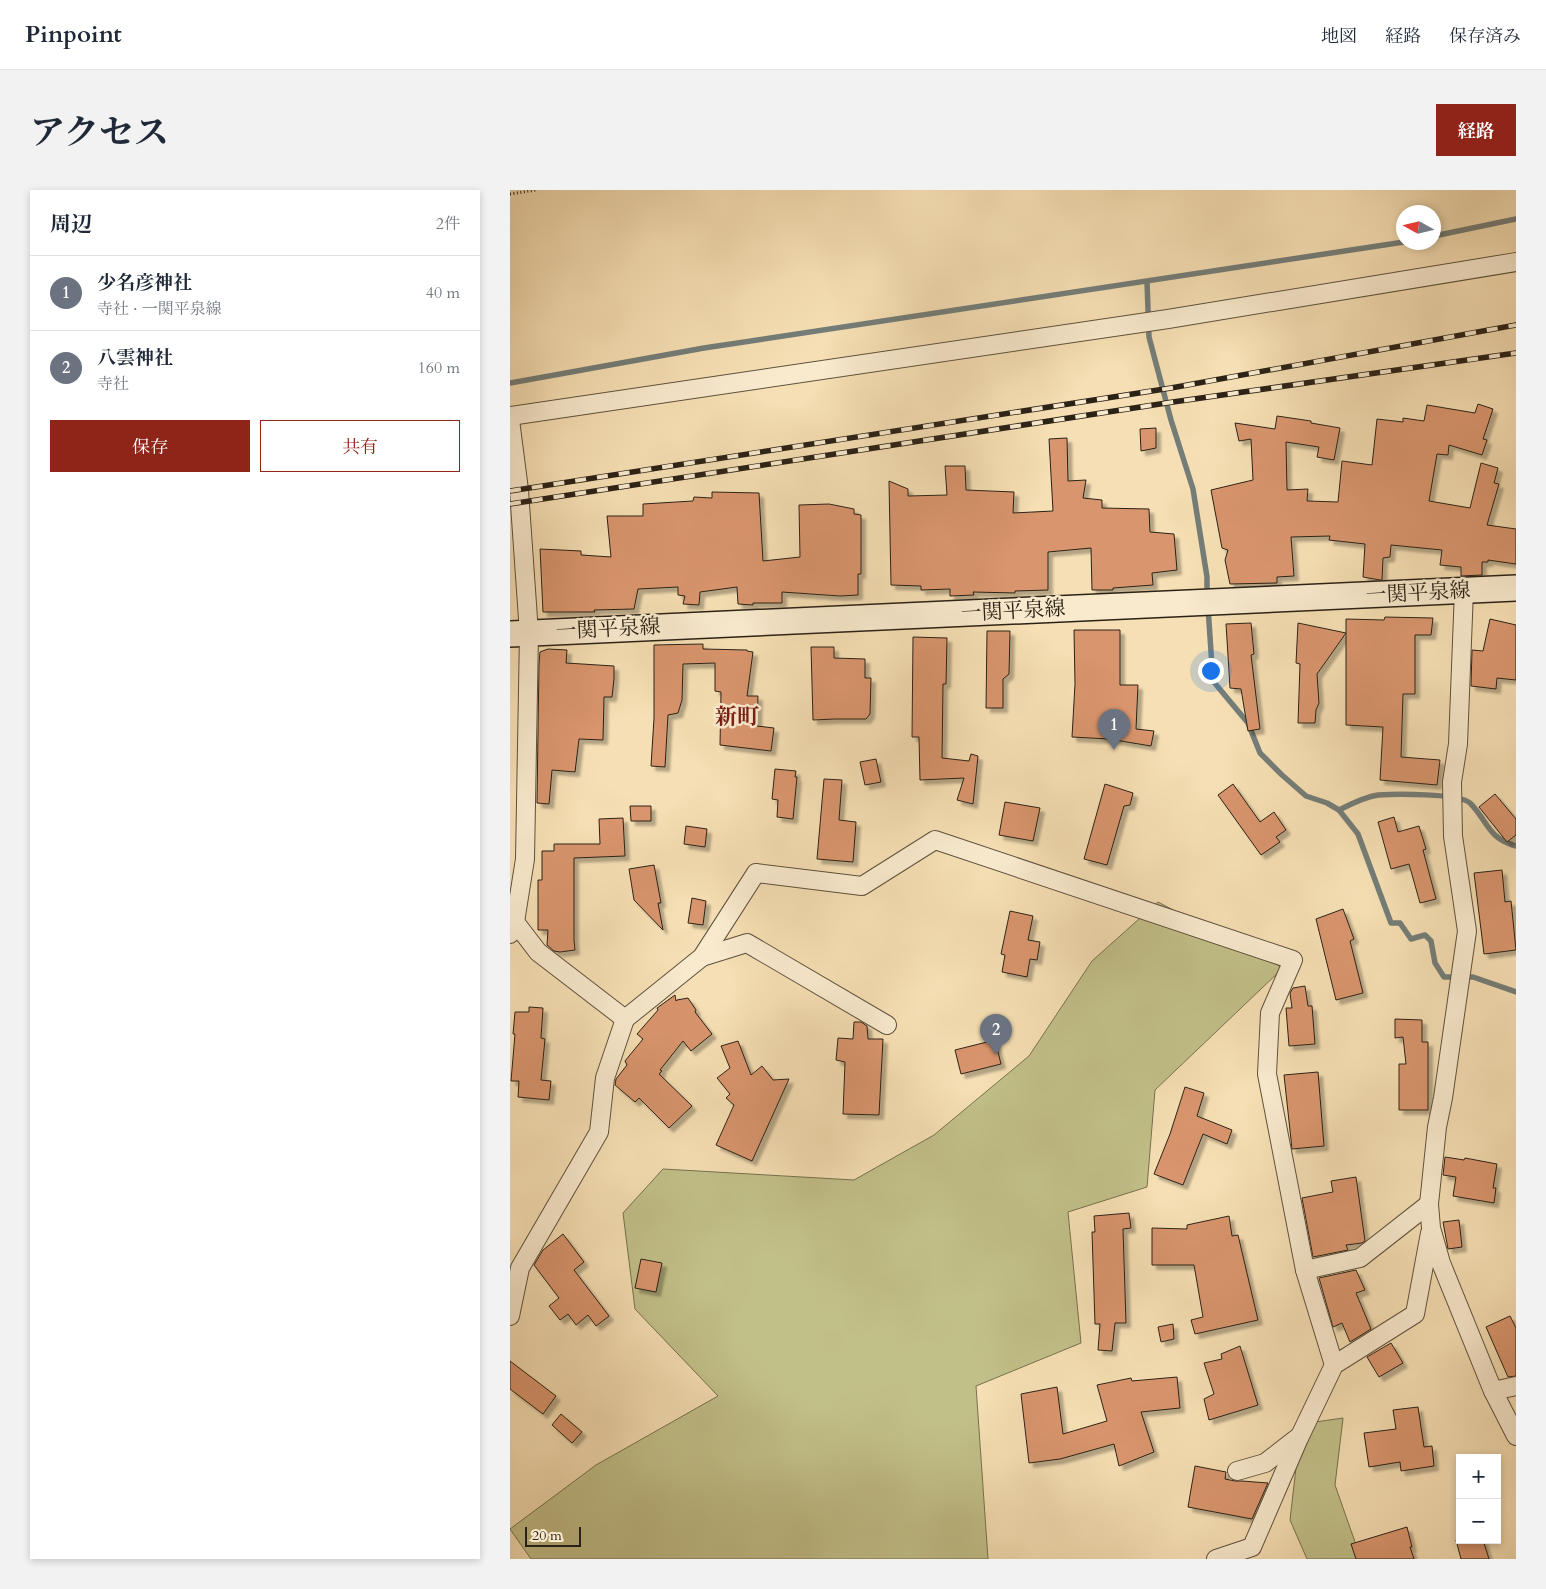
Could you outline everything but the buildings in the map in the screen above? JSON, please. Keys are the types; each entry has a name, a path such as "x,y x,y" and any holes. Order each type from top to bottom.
{"main road":[{"name":"一関平泉線","path":"520,634 1516,588"}],"street":[{"path":"625,1019 538,952 512,928 525,859 519,490 510,418 1168,319 1516,262"},
{"path":"1464,590 1458,744 1452,782 1453,836 1467,931 1443,1098 1437,1127 1429,1204 1431,1228 1444,1271 1493,1391 1516,1436"},
{"path":"510,1316 520,1268 599,1132 605,1078 625,1019 702,957 756,873 862,886 935,840 1293,960 1270,1013 1267,1074 1305,1270 1334,1365"},
{"path":"702,957 747,943 887,1025"},
{"path":"1305,1270 1360,1258 1429,1204"},
{"path":"1216,1559 1252,1548 1300,1436 1334,1365 1415,1314 1431,1228"},
{"path":"1493,1391 1516,1386"},
{"path":"1237,1471 1266,1463 1300,1436"}],"path":[{"path":"510,194 536,190"}],"shaded area":[{"path":"1158,902 1283,968 1155,1090 1147,1187 1068,1212 1081,1343 976,1386 988,1559 531,1559 510,1529 596,1465 718,1396 635,1309 623,1213 663,1169 854,1180 934,1135 1029,1056 1092,961"},
{"path":"1343,1418 1335,1485 1361,1559 1307,1559 1290,1520 1301,1424"}],"waterway":[{"path":"1441,235 1516,219"},
{"path":"510,383 704,348 1396,243"},
{"path":"1147,282 1149,337 1171,420 1193,489 1207,577 1207,595"},
{"path":"1208,607 1213,681 1248,723 1260,753 1306,796 1327,803 1339,810 1363,799 1378,795 1398,794 1453,797 1470,803 1493,834 1506,843 1516,846"},
{"path":"1339,810 1358,834 1391,923 1400,923 1411,939 1425,935 1431,941 1435,963 1444,977 1473,977 1516,992"}],"railway":[{"path":"510,491 1171,388 1516,325"},
{"path":"510,504 1173,402 1516,353"}],"place":[{"name":"少名彦神社","path":"1114,750"},
{"name":"八雲神社","path":"996,1055"}],"district":[{"name":"新町","path":"737,717"}]}
